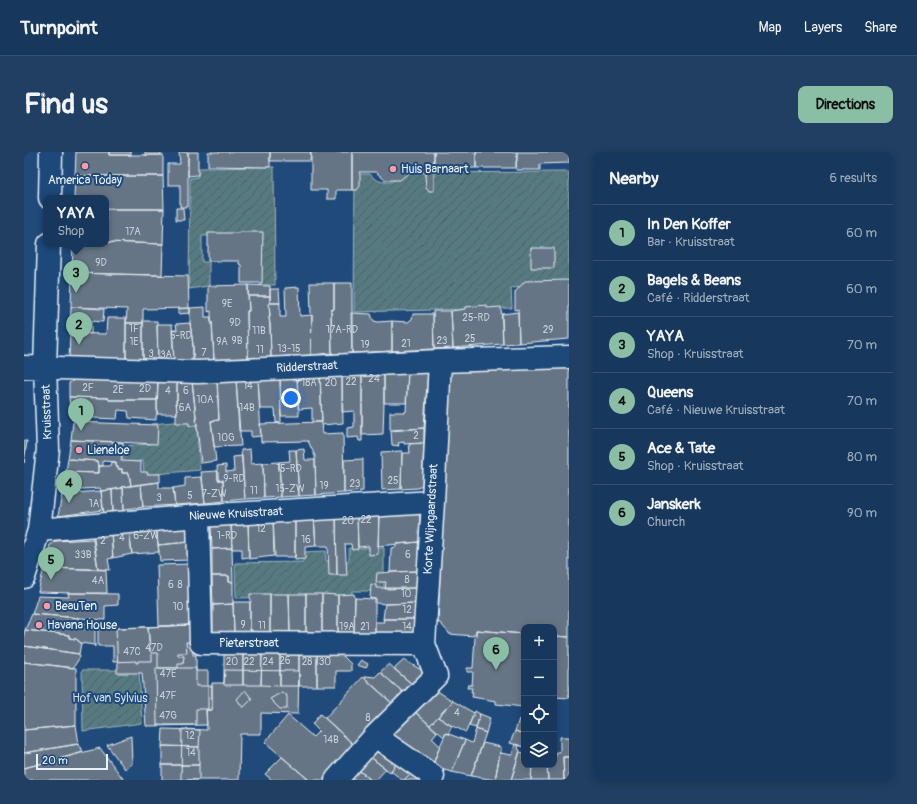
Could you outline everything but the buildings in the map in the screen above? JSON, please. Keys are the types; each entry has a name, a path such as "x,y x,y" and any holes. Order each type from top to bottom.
{"street":[{"path":"50,195 51,152"},
{"name":"Kruisstraat","path":"24,577 39,530 48,449 34,367 49,247"},
{"name":"Ridderstraat","path":"34,367 198,372 440,361 569,357"},
{"name":"Korte Wijngaardstraat","path":"375,736 436,676 424,644 440,361"},
{"name":"Nieuwe Kruisstraat","path":"39,530 198,516 433,502"},
{"name":"Pieterstraat","path":"198,516 201,643 424,644"},
{"path":"336,780 375,736 432,778"}],"green space":[{"path":"274,167 275,285 260,285 259,235 202,236 202,262 209,262 209,286 189,289 190,178 198,177 198,168"},
{"path":"569,172 569,284 511,288 512,308 354,312 355,174 370,174 378,180 387,182 401,177 405,173"},
{"path":"196,420 200,470 144,475 143,461 123,462 121,446 152,444 151,424"},
{"path":"349,548 384,548 384,591 352,591 352,596 236,598 235,563 303,562 303,552 326,551 326,561 349,561"},
{"name":"Hof van Sylvius","path":"82,670 139,670 142,723 83,731"}],"place":[{"name":"America Today","path":"85,166"},
{"name":"Huis Barnaart","path":"393,169"},
{"name":"YAYA","path":"76,293"},
{"name":"Bagels & Beans","path":"79,345"},
{"name":"In Den Koffer","path":"81,431"},
{"name":"Lieneloe","path":"79,450"},
{"name":"Queens","path":"69,503"},
{"name":"Ace & Tate","path":"51,580"},
{"name":"BeauTen","path":"47,606"},
{"name":"Havana House","path":"39,625"},
{"name":"Janskerk","path":"496,670"}]}
